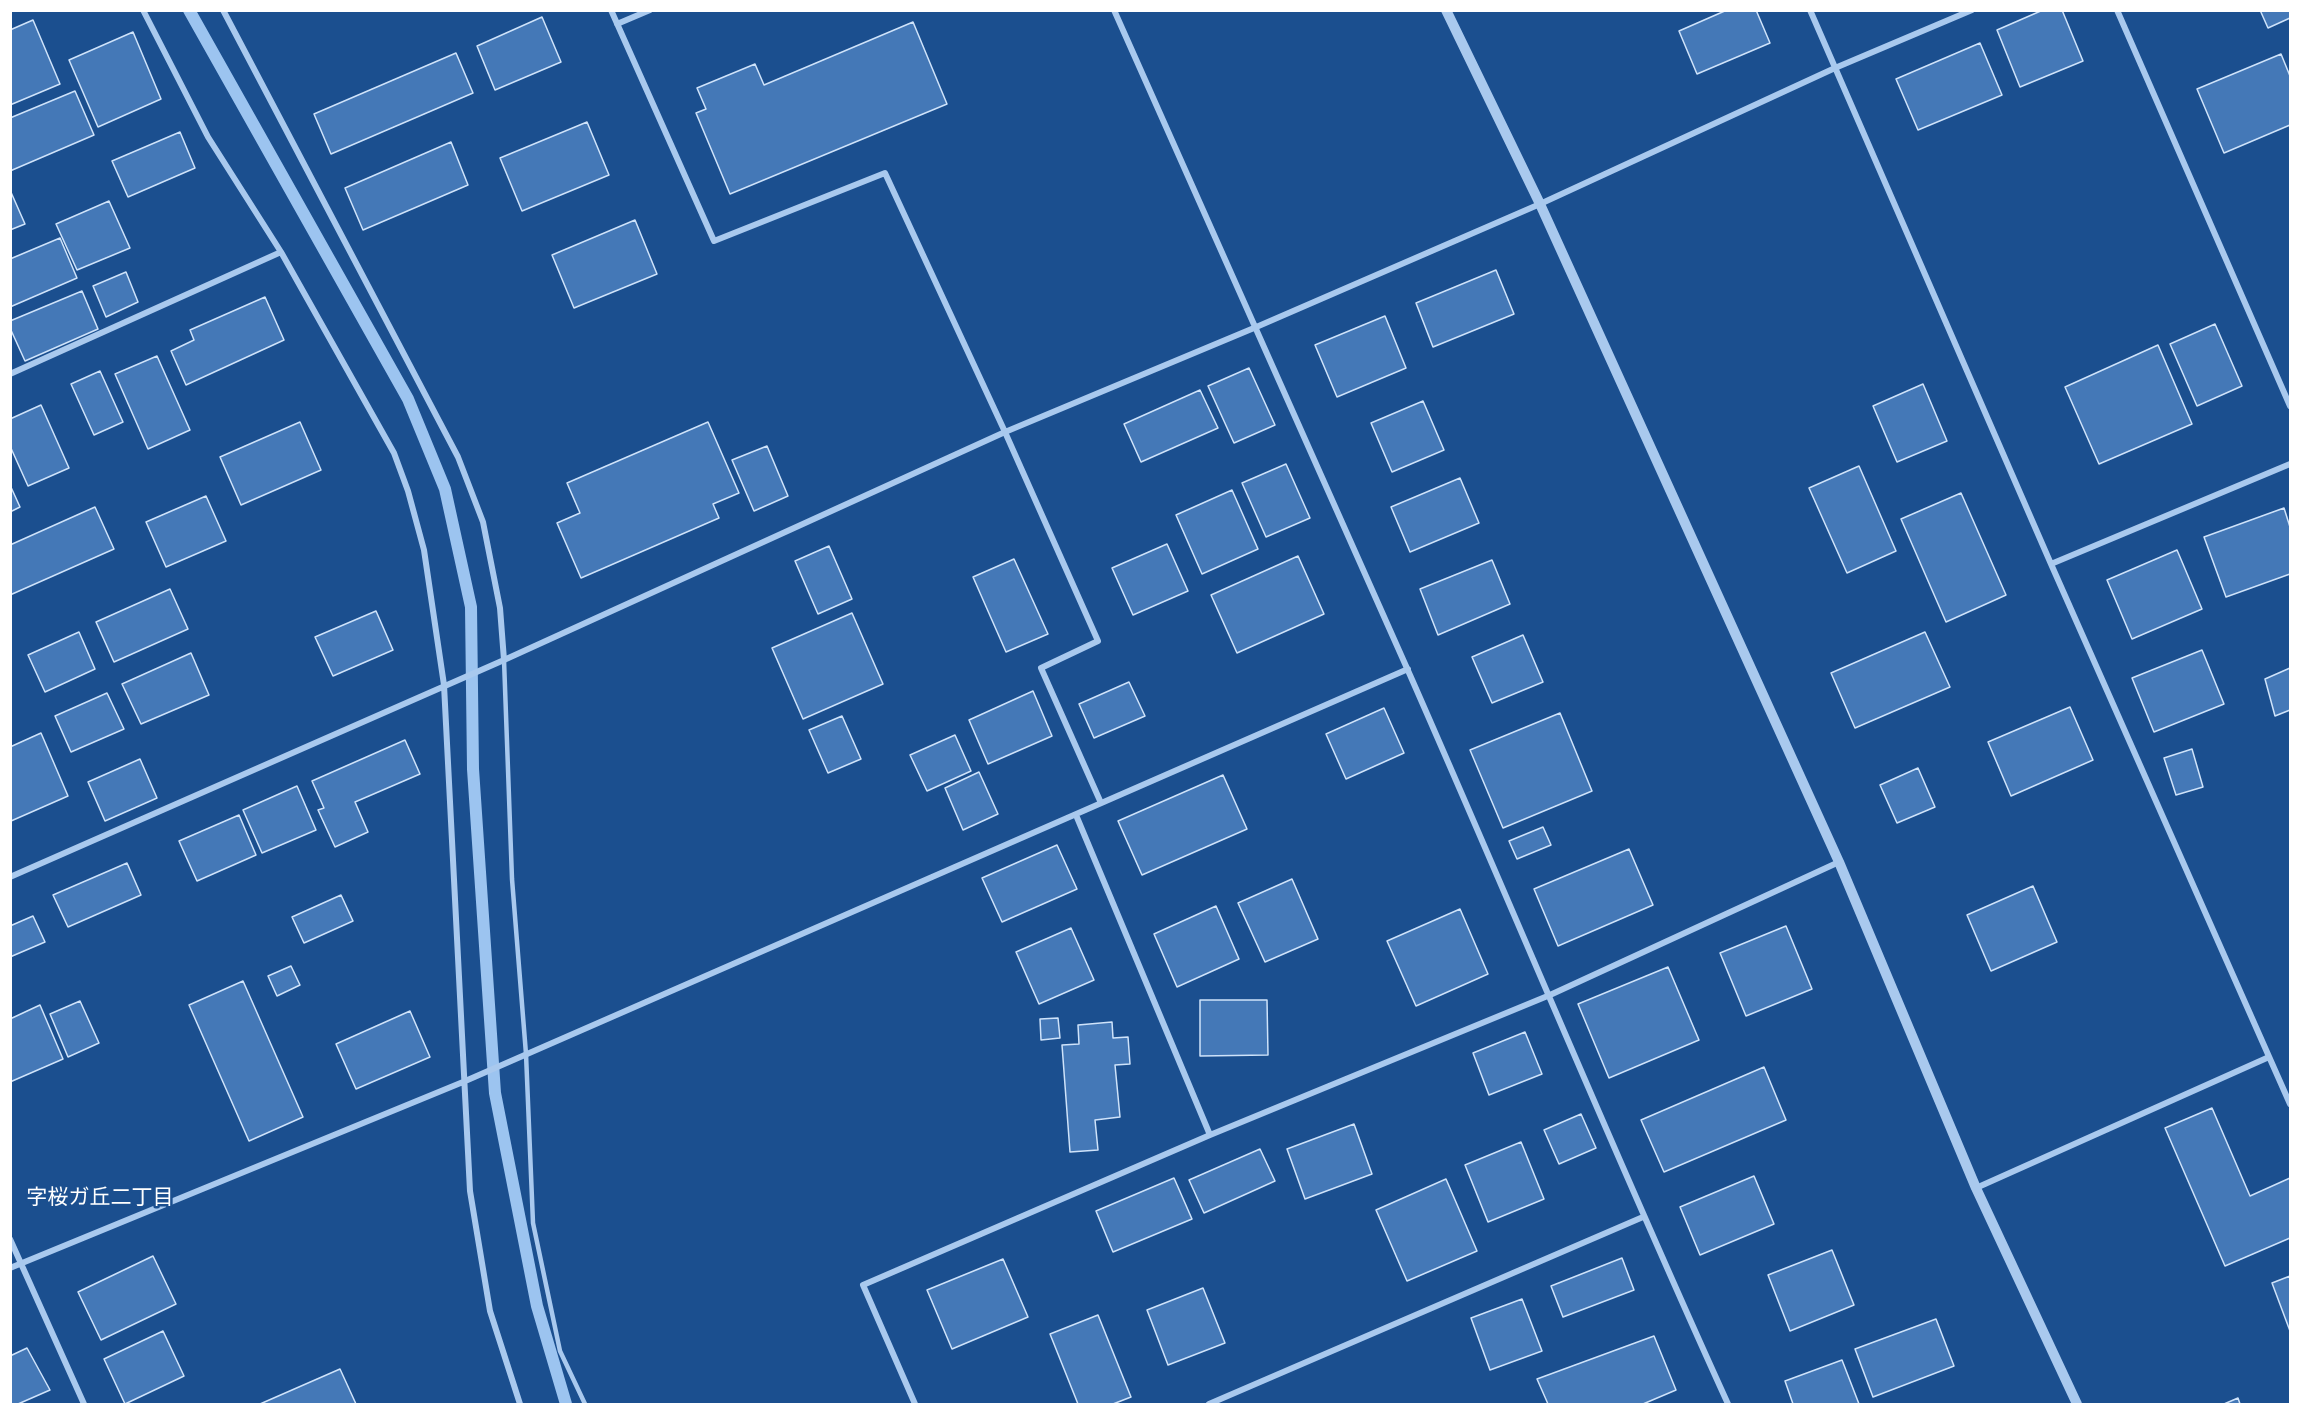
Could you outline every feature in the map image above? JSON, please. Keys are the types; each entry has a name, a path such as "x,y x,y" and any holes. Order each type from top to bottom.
{"street":[{"path":"143,10 208,137 281,252 394,453 408,491 424,550 444,685 470,1191 490,1311 520,1404"},
{"path":"223,10 458,457 483,522 500,608 504,660"},
{"path":"610,10 714,241 885,173 1005,432 1098,641 1041,668 1101,803"},
{"path":"617,24 650,10"},
{"path":"1114,10 1408,669 1550,995 1643,1217 1728,1404"},
{"path":"1446,10 1540,204 1839,862 1976,1188 2077,1404"},
{"path":"1810,10 2051,564 2290,1104"},
{"path":"10,877 504,660 1005,432 1254,328 1540,204 1835,68 1972,10"},
{"path":"2117,10 2290,406"},
{"path":"10,374 281,252"},
{"path":"2051,564 2290,464"},
{"path":"10,1268 463,1082 1408,669"},
{"path":"1076,815 1210,1135"},
{"path":"915,1404 863,1285 1210,1135 1550,995 1839,862"},
{"path":"1976,1188 2269,1057"},
{"path":"1209,1404 1643,1217"},
{"path":"10,1239 84,1404"}],"lane":[{"path":"504,660 512,879 526,1054 533,1223 560,1351 585,1404"}],"building":[{"path":"1727,10 1756,10 1770,43 1697,74 1679,31"},
{"path":"2043,10 2062,10 2083,61 2020,87 1997,30"},
{"path":"2260,10 2290,10 2290,18 2268,28"},
{"path":"542,17 561,62 495,90 477,46"},
{"path":"33,20 60,84 10,105 10,30"},
{"path":"913,22 947,104 730,194 696,113 706,109 697,88 755,64 764,85"},
{"path":"133,32 161,99 98,127 69,60"},
{"path":"1980,43 2002,95 1918,130 1896,79"},
{"path":"456,53 473,93 331,154 314,114"},
{"path":"2281,54 2290,76 2290,125 2224,153 2197,89"},
{"path":"75,91 94,135 10,171 10,118"},
{"path":"587,122 609,175 522,211 500,158"},
{"path":"180,132 195,168 128,197 112,161"},
{"path":"451,142 468,185 363,230 345,188"},
{"path":"10,190 25,224 10,230"},
{"path":"109,201 130,248 77,270 56,224"},
{"path":"635,220 657,274 574,308 552,255"},
{"path":"60,238 77,278 10,307 10,259"},
{"path":"1496,270 1514,314 1433,347 1416,303"},
{"path":"126,272 138,302 106,317 93,286"},
{"path":"82,291 98,329 25,361 10,328 10,321"},
{"path":"265,297 284,340 186,385 171,351 194,340 190,330"},
{"path":"1385,316 1406,368 1337,397 1315,345"},
{"path":"2215,324 2242,386 2197,406 2170,344"},
{"path":"2158,345 2192,424 2099,464 2065,387"},
{"path":"157,356 190,430 148,449 115,374"},
{"path":"1249,368 1275,425 1234,443 1208,386"},
{"path":"100,371 123,422 94,435 71,384"},
{"path":"1923,384 1947,441 1897,462 1873,406"},
{"path":"1200,390 1218,428 1141,462 1124,424"},
{"path":"1423,401 1444,450 1392,472 1371,423"},
{"path":"41,405 69,468 28,486 10,446 10,419"},
{"path":"300,422 321,470 241,505 220,457"},
{"path":"708,422 739,493 713,504 719,518 581,578 557,523 580,513 567,483"},
{"path":"767,446 788,496 754,511 732,460"},
{"path":"1286,464 1310,518 1266,537 1242,483"},
{"path":"1859,466 1896,551 1847,573 1809,488"},
{"path":"1460,478 1479,523 1410,552 1391,507"},
{"path":"10,485 20,507 10,512"},
{"path":"1232,490 1258,549 1202,574 1176,515"},
{"path":"1961,493 2006,595 1946,622 1901,519"},
{"path":"206,496 226,541 166,567 146,522"},
{"path":"95,507 114,549 10,595 10,545"},
{"path":"2284,508 2290,527 2290,574 2226,597 2204,537"},
{"path":"1167,544 1188,591 1133,615 1112,568"},
{"path":"829,546 852,599 818,614 795,561"},
{"path":"2177,550 2202,609 2132,639 2107,580"},
{"path":"1298,556 1324,614 1237,653 1211,595"},
{"path":"1014,559 1048,634 1006,652 973,577"},
{"path":"1492,560 1510,604 1438,635 1420,589"},
{"path":"170,589 188,629 114,662 96,622"},
{"path":"376,611 393,650 333,676 315,637"},
{"path":"852,613 883,684 803,719 772,648"},
{"path":"79,632 95,669 45,692 28,655"},
{"path":"1925,632 1950,687 1855,728 1831,673"},
{"path":"1523,635 1543,682 1492,703 1472,657"},
{"path":"2202,650 2224,704 2154,732 2132,678"},
{"path":"191,653 209,695 141,724 122,684"},
{"path":"2290,668 2290,710 2275,716 2265,679"},
{"path":"1129,682 1145,716 1094,738 1079,704"},
{"path":"1033,691 1052,736 988,764 969,720"},
{"path":"107,693 124,729 71,752 55,716"},
{"path":"2070,707 2093,760 2011,796 1988,742"},
{"path":"1384,708 1404,753 1346,779 1326,734"},
{"path":"1560,713 1592,791 1503,828 1470,750"},
{"path":"842,716 861,759 828,773 809,730"},
{"path":"41,733 68,796 11,821 10,747"},
{"path":"955,735 971,771 927,791 910,755"},
{"path":"405,740 420,774 355,802 368,832 335,847 318,810 324,808 312,781"},
{"path":"2192,749 2203,787 2176,795 2164,758"},
{"path":"140,759 157,798 105,821 88,782"},
{"path":"1918,768 1935,807 1897,823 1880,785"},
{"path":"979,772 998,814 963,830 945,788"},
{"path":"1223,775 1247,829 1142,875 1118,821"},
{"path":"297,786 316,830 262,853 243,810"},
{"path":"239,815 256,855 197,881 179,841"},
{"path":"1543,827 1551,845 1517,859 1509,841"},
{"path":"1057,845 1077,889 1002,922 982,878"},
{"path":"1629,849 1653,905 1558,946 1534,889"},
{"path":"127,863 141,895 68,927 53,895"},
{"path":"1292,879 1318,939 1265,962 1238,903"},
{"path":"2033,886 2057,942 1991,971 1967,915"},
{"path":"341,895 353,921 304,943 292,917"},
{"path":"1216,906 1239,959 1177,987 1154,934"},
{"path":"1460,909 1488,974 1416,1006 1387,941"},
{"path":"33,916 45,942 10,957 10,926"},
{"path":"1786,926 1812,989 1746,1016 1720,953"},
{"path":"1071,928 1094,980 1039,1004 1016,952"},
{"path":"291,966 300,985 277,996 268,976"},
{"path":"1668,967 1699,1040 1609,1078 1578,1004"},
{"path":"243,981 303,1117 249,1141 189,1005"},
{"path":"1200,1000 1267,1000 1268,1055 1200,1056"},
{"path":"80,1001 99,1043 68,1057 50,1014"},
{"path":"40,1005 63,1059 10,1082 10,1019"},
{"path":"410,1011 430,1057 356,1089 336,1044"},
{"path":"1058,1018 1060,1038 1041,1040 1040,1019"},
{"path":"1112,1022 1113,1038 1128,1037 1130,1064 1115,1065 1120,1117 1095,1120 1098,1150 1070,1152 1062,1045 1079,1044 1078,1025"},
{"path":"1525,1032 1542,1074 1489,1095 1473,1053"},
{"path":"1764,1067 1786,1120 1664,1172 1641,1120"},
{"path":"2212,1108 2250,1196 2290,1178 2290,1238 2225,1266 2165,1128"},
{"path":"1581,1114 1596,1148 1559,1164 1544,1130"},
{"path":"1354,1124 1372,1174 1305,1199 1287,1149"},
{"path":"1521,1142 1544,1199 1488,1222 1465,1165"},
{"path":"1260,1149 1275,1181 1204,1213 1189,1180"},
{"path":"1754,1176 1774,1224 1700,1255 1680,1207"},
{"path":"1174,1178 1192,1219 1113,1252 1096,1211"},
{"path":"1446,1179 1477,1251 1407,1281 1376,1210"},
{"path":"1832,1250 1854,1305 1790,1331 1768,1275"},
{"path":"153,1256 176,1304 101,1340 78,1292"},
{"path":"1622,1258 1634,1290 1563,1317 1551,1286"},
{"path":"1003,1259 1028,1317 952,1349 927,1290"},
{"path":"2290,1276 2290,1331 2272,1283"},
{"path":"1203,1288 1225,1343 1168,1365 1147,1310"},
{"path":"1522,1299 1542,1351 1490,1370 1471,1318"},
{"path":"1098,1315 1131,1397 1113,1404 1078,1404 1050,1334"},
{"path":"1936,1319 1954,1366 1873,1397 1855,1349"},
{"path":"163,1331 184,1376 125,1404 104,1359"},
{"path":"1654,1336 1676,1390 1643,1404 1548,1404 1537,1379"},
{"path":"27,1348 50,1390 18,1404 10,1404 10,1356"},
{"path":"1842,1360 1859,1404 1793,1404 1785,1381"},
{"path":"340,1369 356,1404 260,1404"},
{"path":"2238,1398 2240,1404 2224,1404"}],"waterway":[{"path":"189,10 408,399 445,489 471,607 473,769 495,1093 537,1306 566,1404"}],"district":[{"name":"字桜ガ丘二丁目","path":"100,1198"}]}
